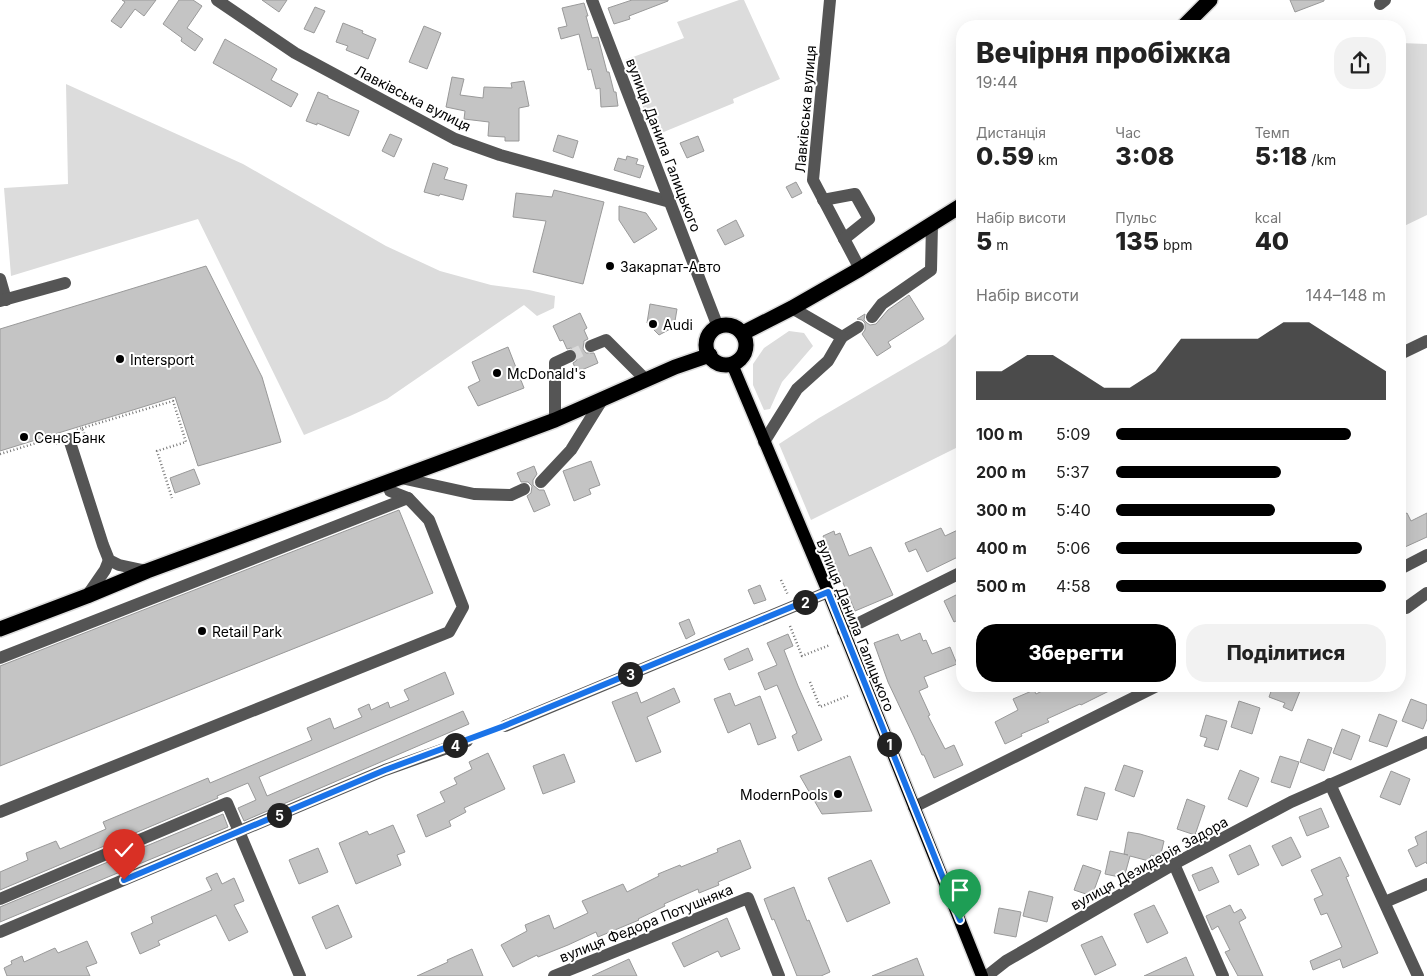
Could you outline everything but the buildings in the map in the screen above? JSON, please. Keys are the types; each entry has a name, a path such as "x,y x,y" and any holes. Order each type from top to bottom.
{"highway":[{"path":"1190,20 1210,0"},
{"path":"743,333 792,308 860,269 956,208"},
{"path":"727,325 736,327 743,333 746,340 744,355 732,364 723,364 715,361 710,355 707,339 711,332 718,327 727,325"},
{"path":"0,629 147,571 555,420 675,367 710,355"}],"main road":[{"name":"вулиця Данила Галицького","path":"732,364 844,631 982,976"}],"street":[{"name":"Лавківська вулиця","path":"217,0 295,53 455,139 500,155 670,202"},
{"name":"вулиця Данила Галицького","path":"592,0 718,327"},
{"name":"Лавківська вулиця","path":"830,0 813,180 860,269"},
{"path":"823,200 855,194 868,218 844,238"},
{"path":"872,317 882,304 931,270 932,224"},
{"path":"0,280 3,300 65,283"},
{"path":"792,308 842,337"},
{"path":"764,442 797,389 828,361 842,337 858,327"},
{"path":"591,346 606,340 646,380"},
{"path":"1406,351 1427,341"},
{"path":"555,420 555,363 570,356"},
{"path":"541,482 571,450 602,400"},
{"path":"64,442 110,560 119,565 147,571"},
{"path":"0,812 449,632 463,607 429,520 408,498 390,491 395,480 474,494 511,495 524,489"},
{"path":"0,658 408,498"},
{"path":"1406,565 1427,556"},
{"path":"87,596 110,560"},
{"path":"844,631 956,575"},
{"path":"504,726 828,592"},
{"path":"1406,608 1427,593"},
{"path":"914,807 1145,692"},
{"path":"0,932 385,770 467,740"},
{"name":"вулиця Дезидерія Задора","path":"987,976 1006,961 1174,864 1291,802 1427,742"},
{"path":"1330,784 1418,976"},
{"path":"0,899 227,803 300,976"},
{"path":"1174,864 1224,976"},
{"path":"1385,902 1427,884"},
{"name":"вулиця Федора Потушняка","path":"554,976 748,898 779,976"}],"path":[{"path":"82,428 173,401 186,442 157,451 172,498"},
{"path":"0,454 54,438 55,442 64,442"},
{"path":"781,580 787,595 794,593"},
{"path":"790,626 802,656 830,645"},
{"path":"810,682 820,707 850,695"},
{"path":"467,740 504,726"}],"shaded area":[{"path":"739,0 744,0 780,79 733,99 734,103 654,136 625,60 684,38 677,22"},
{"path":"1406,43 1427,44 1427,215 1406,225"},
{"path":"66,84 243,164 386,246 440,271 491,285 529,290 555,296 554,308 537,316 524,305 387,399 304,435 198,219 11,276 4,188 68,184"},
{"path":"789,331 804,333 813,346 782,382 770,409 764,410 753,385 753,364 764,348"},
{"path":"956,334 956,448 811,520 779,444 819,418 946,344"}],"tunnel":[{"path":"570,356 591,346"}],"place":[{"name":"Закарпат-Авто","path":"610,266"},
{"name":"Audi","path":"653,324"},
{"name":"Intersport","path":"120,359"},
{"name":"McDonald's","path":"497,373"},
{"name":"Сенс Банк","path":"24,437"},
{"name":"Retail Park","path":"202,631"},
{"name":"ModernPools","path":"838,794"}],"route":[{"path":"124,880 385,770 504,726 828,592 960,920"}]}
